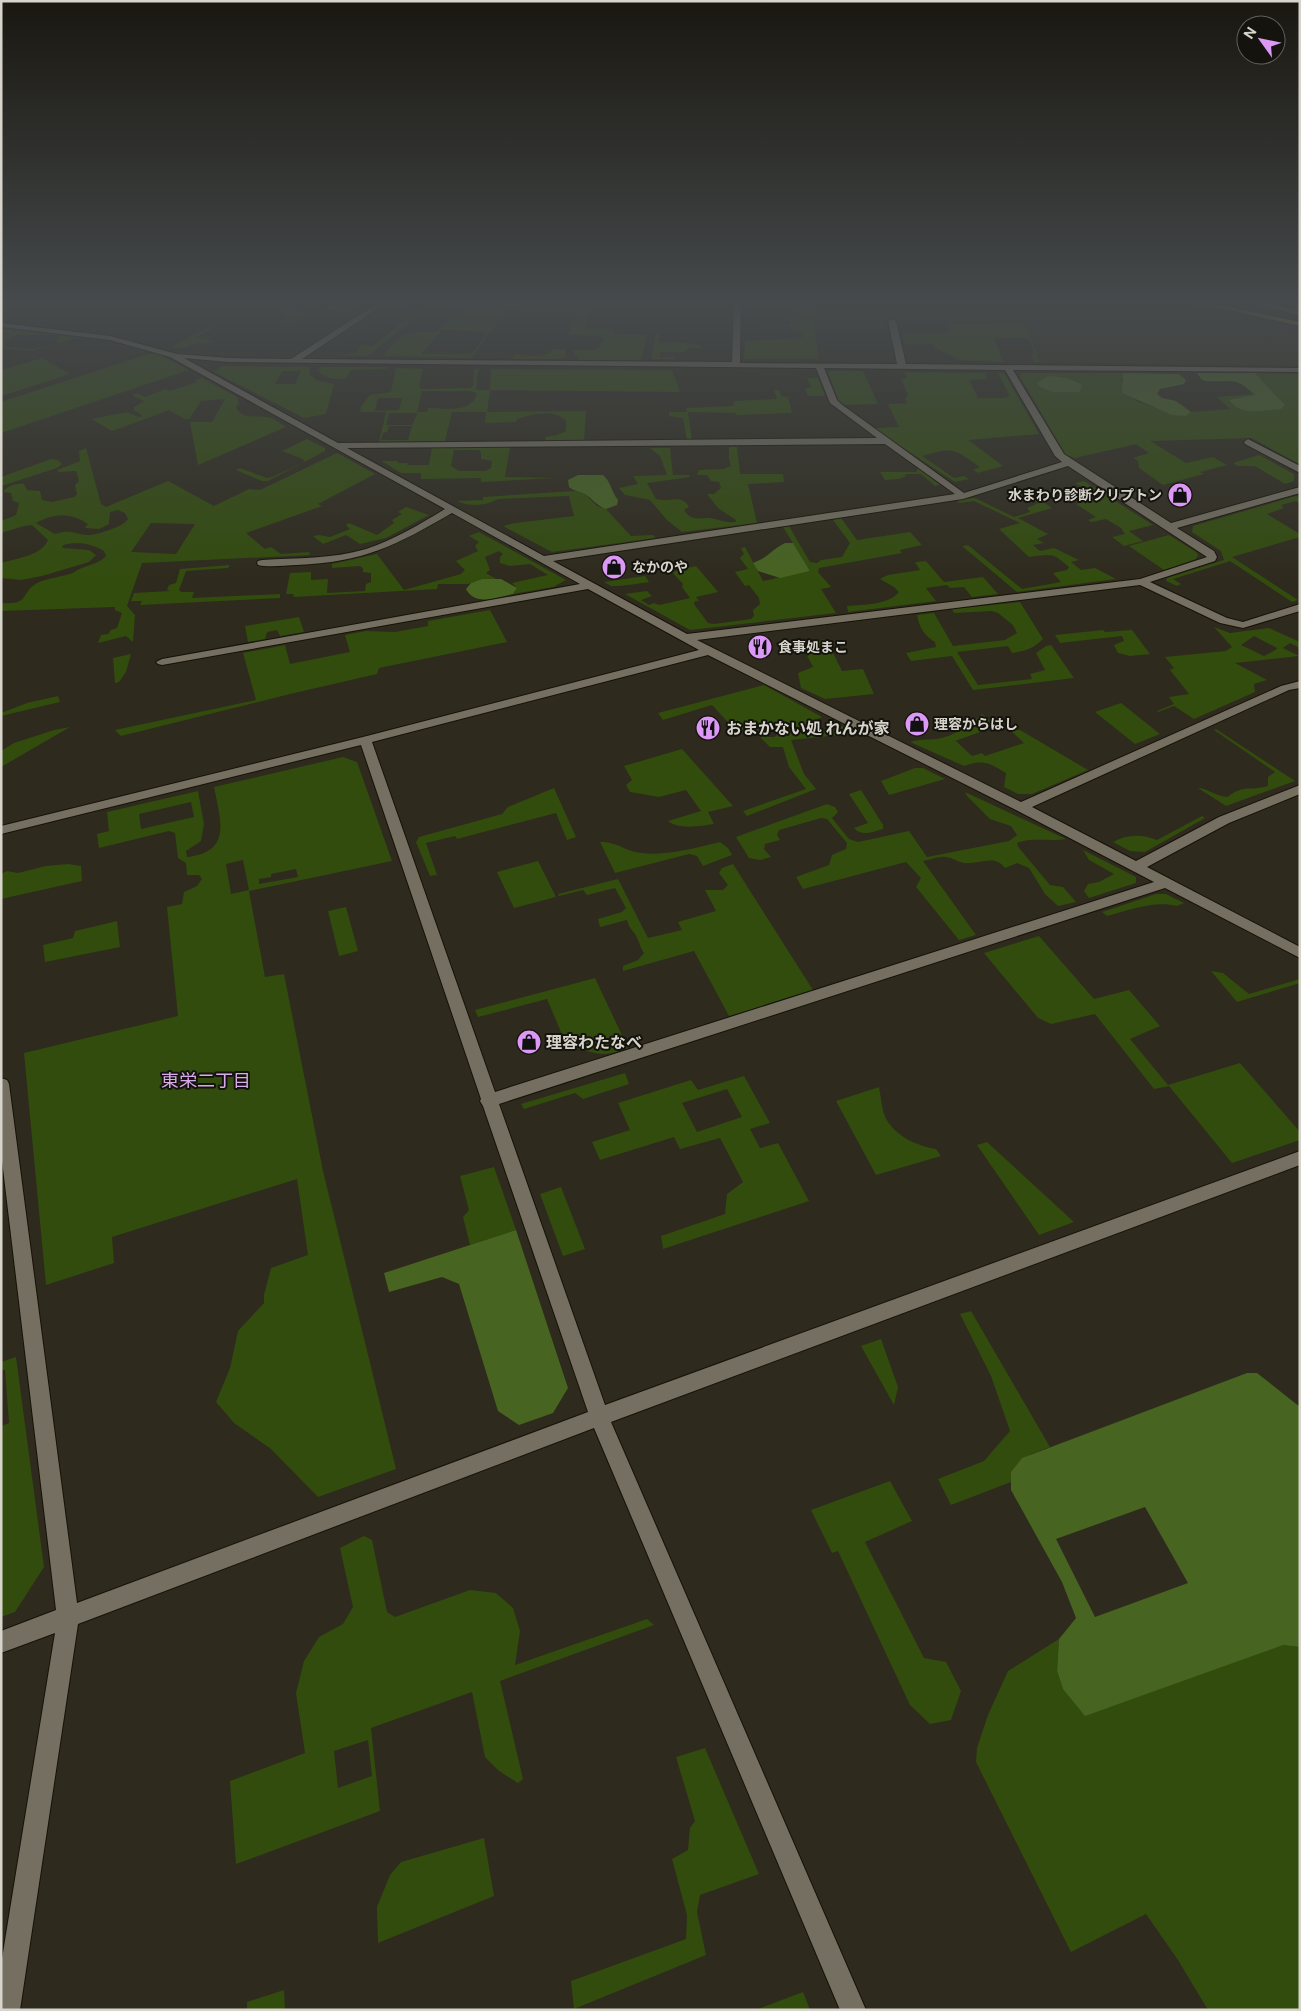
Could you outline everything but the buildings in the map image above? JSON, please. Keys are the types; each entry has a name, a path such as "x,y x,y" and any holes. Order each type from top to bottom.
{"street":[{"path":"248,396 684,638 1021,807 1300,954"},
{"path":"831,396 833,402 963,496"},
{"path":"684,638 1141,582 1212,557 1210,553 1060,456 1024,396"},
{"path":"337,445 886,441"},
{"path":"1248,442 1300,470"},
{"path":"544,559 963,496 1069,463"},
{"path":"1169,527 1300,490"},
{"path":"262,563 339,558 370,551 390,543 453,509"},
{"path":"1141,582 1224,621 1243,625 1300,607"},
{"path":"162,662 591,585"},
{"path":"1,830 365,740 709,651"},
{"path":"1021,807 1284,688 1300,684"},
{"path":"365,740 488,1101 599,1417 853,2010"},
{"path":"1136,867 1224,820 1300,788"},
{"path":"488,1101 1167,883"},
{"path":"1,1084 68,1618 7,2010"},
{"path":"1,1642 599,1417 1300,1158"}],"green space":[{"path":"20,396 112,396 1,433 1,402"},
{"path":"134,396 235,396 239,403 236,408 239,412 247,416 271,418 286,427 198,465 190,422 212,422 225,399 201,401 189,419 185,419 169,410 112,431 91,419 127,412 138,417 143,416 134,410 134,407 144,401"},
{"path":"261,396 331,396 326,414 304,418"},
{"path":"369,396 421,396 417,412 427,412 428,408 450,409 464,407 470,404 476,396 489,396 487,412 586,411 584,441 546,441 545,437 566,431 566,421 556,414 529,415 517,419 516,422 485,423 486,412 452,412 445,441 379,442 386,412 360,412 361,406","holes":["378,398 402,398 399,410 375,411","389,413 418,413 412,425 386,425","389,426 412,426 408,440 381,440 383,433 387,432"]},
{"path":"776,396 788,397 792,413 736,415 736,413 688,412 692,441 687,440 683,418 669,416 669,412 687,412 686,408 733,406 734,401 777,399"},
{"path":"837,396 874,396 878,404 845,405 839,402"},
{"path":"907,396 977,396 978,398 1004,398 1017,396 1039,434 968,440 1003,466 978,473 973,470 980,467 953,451 941,451 922,456 954,478 964,476 969,479 955,482 873,428 899,427 888,404 907,403 905,399"},
{"path":"1031,396 1132,396 1136,401 1172,414 1186,416 1191,412 1230,409 1217,397 1255,396 1230,400 1285,405 1276,396 1300,396 1300,437 1297,437 1300,439 1300,463 1252,438 1150,441 1186,463 1213,457 1227,465 1200,472 1204,474 1163,485 1139,468 1138,461 1133,458 1149,453 1136,444 1075,458 1066,455"},
{"path":"1128,396 1159,396 1176,401 1191,412 1186,416 1172,415"},
{"path":"1251,396 1276,396 1285,405 1281,409 1246,411 1240,409 1229,400"},
{"path":"307,439 325,448 325,451 268,481 262,481 236,470 240,468 267,478 272,477 304,462 303,459 282,451"},
{"path":"510,447 505,477 555,478 481,482 481,478 421,479 421,473 401,473 381,461 398,461 398,463 408,463 407,465 429,465 432,448","holes":["454,450 479,450 481,452 481,459 492,461 491,468 485,471 459,471 451,466"]},
{"path":"729,447 737,447 740,474 783,474 784,482 748,484 757,523 682,532 667,520 650,500 625,495 619,488 638,484 633,476 667,475 660,456 650,448 670,448 673,475 689,475 690,477 647,483 656,499 682,500 689,507 684,510 692,517 736,522 736,520 718,508 707,494 714,494 721,488 719,482 711,481 707,475 697,475 699,470 723,469 731,466"},
{"path":"86,448 101,504 106,507 168,481 214,506 249,489 260,490 337,453 375,474 318,504 322,506 246,533 265,549 271,547 281,554 309,552 310,555 142,563 127,606 135,615 133,642 126,636 98,643 101,635 108,634 111,630 117,628 122,613 115,610 115,607 1,611 1,603 21,600 37,583 73,573 98,562 106,556 104,551 94,546 78,543 67,544 62,546 63,548 89,550 96,555 89,562 42,576 21,580 1,578 1,563 34,553 40,550 48,540 32,525 1,533 1,521 16,515 19,503 13,501 11,493 4,492 4,490 14,485 24,484 27,490 40,491 42,500 52,502 74,497 77,494 75,485 79,481 76,471 59,472 57,470 80,461 79,451","holes":["118,510 125,513 128,519 125,522 109,530 91,535 68,532 55,534 36,523 49,517 62,515 75,517 88,524 85,528 99,529 109,524 110,512","151,523 195,524 176,554 131,552"]},
{"path":"1259,455 1294,474 1294,481 1285,484 1255,466 1238,466 1233,463"},
{"path":"51,459 58,460 62,464 57,468 1,486 1,477"},
{"path":"917,469 920,469 940,485 935,486 921,474 905,474 906,476 899,479 885,480 880,472 917,472"},
{"path":"578,475 603,475 618,500 617,505 606,509 585,494 569,487 568,480"},
{"path":"1084,481 1153,525 1129,531 1143,541 1124,546 1112,537 1125,534 1121,528 1106,519 1091,522 1088,520 1096,517 1076,504 1098,498 1075,483"},
{"path":"1023,488 1052,508 1018,518 1048,534 1037,539 1044,543 1033,545 1040,551 1054,548 1079,560 1071,562 1081,570 1095,568 1116,579 1017,592 962,546 968,545 1022,589 1061,582 1053,573 1067,570 1069,567 1064,562 1051,555 1029,557 999,529 1020,523 974,501 959,503 956,500 975,498 1014,517 1030,512 1027,508 1038,503 1019,489"},
{"path":"574,491 584,493 597,506 606,509 631,536 653,535 656,538 552,552 503,526 574,516 569,496 498,499 478,505 457,501 483,500 483,497"},
{"path":"1296,496 1300,498 1300,503 1296,501 1281,505 1284,508 1267,514 1300,534 1300,537 1232,557 1298,600 1292,602 1230,561 1173,579 1181,584 1177,586 1166,581 1167,578 1224,560 1221,551 1192,532 1193,526"},
{"path":"406,507 429,515 386,538 360,544 346,535 323,544 313,536 330,537 350,529 346,525 349,523 377,535 394,523 392,520 402,514 398,512"},
{"path":"841,518 857,540 910,532 922,545 900,550 902,553 819,568 818,572 831,587 821,589 836,613 690,630 625,594 647,591 652,596 641,600 649,605 654,603 659,605 690,598 682,587 683,584 672,572 696,566 718,592 696,597 699,601 695,601 694,604 708,623 714,624 751,619 754,616 753,610 760,604 759,598 749,585 745,586 735,572 748,569 740,558 744,554 741,548 745,547 763,581 810,571 783,527 789,526 810,562 817,563 821,560 842,557 850,543 833,520"},
{"path":"479,532 566,580 553,587 513,594 517,588 512,583 548,575 530,564 510,566 500,563 500,557 503,554 499,551 485,557 490,570 486,573 496,579 482,579 468,584 438,584 437,589 294,597 293,594 286,594 290,573 311,572 311,580 328,579 327,593 365,591 366,584 371,582 371,573 363,572 363,568 360,566 332,568 332,564 377,554 404,590 461,574 465,570 456,561 478,551 475,546 479,542 469,536"},
{"path":"1169,535 1196,552 1198,555 1196,559 1164,570 1129,546"},
{"path":"785,543 793,543 810,571 780,578 758,571 753,563"},
{"path":"926,561 944,582 983,577 998,594 972,597 964,587 950,588 947,585 926,588 936,601 848,612 847,606 875,604 894,597 899,592 880,579 888,575 920,570 915,562"},
{"path":"230,565 228,568 186,571 179,590 181,592 194,592 192,598 280,594 280,598 140,605 142,601 131,601 134,593 170,591 167,590 169,585 176,583 180,569"},
{"path":"645,576 649,582 611,586 604,582"},
{"path":"482,579 501,579 517,588 513,594 501,597 475,598 466,589 471,583"},
{"path":"1020,602 1043,639 1029,649 1012,653 1008,646 957,652 978,685 1032,679 1030,674 1045,670 1036,653 1051,645 1074,678 973,690 952,656 911,661 906,653 936,647 935,642 923,631 917,615 934,613 953,646 1005,640 1017,633 1013,625 998,613 992,611 954,613 952,609"},
{"path":"490,610 507,642 379,668 377,674 121,736 115,730 256,700 243,653 285,645 290,664 350,652 345,635 366,631 395,632 428,626 428,621"},
{"path":"299,617 304,632 280,636 277,630 267,632 265,639 248,642 245,626"},
{"path":"1214,627 1230,633 1269,628 1300,642 1300,648 1290,643 1283,648 1299,656 1235,663 1267,680 1254,684 1255,692 1194,719 1174,706 1157,711 1174,704 1169,697 1189,694 1170,670 1174,668 1165,657 1226,651 1232,647","holes":["1254,636 1277,648 1264,656 1241,645"]},
{"path":"1103,630 1105,632 1132,630 1150,654 1130,656 1118,653 1114,645 1124,641 1122,636 1060,643 1055,635"},
{"path":"826,639 842,671 863,669 874,694 825,699 801,688 798,673 813,667 803,648 807,643"},
{"path":"131,654 126,672 119,682 115,683 113,658"},
{"path":"764,685 822,717 816,720 817,725 767,731 768,737 774,737 780,733 822,732 843,726 858,733 791,740 804,774 816,789 747,816 743,811 806,789 789,767 783,747 770,747 750,727 736,731 712,705 663,720 658,713"},
{"path":"58,696 60,702 1,716 1,713 27,703"},
{"path":"1121,703 1160,734 1135,744 1095,712"},
{"path":"982,714 997,726 952,742 956,741 972,756 982,753 985,756 1024,743 1009,729 1020,730 1088,770 1032,794 1018,794 1004,787 1006,773 995,767 986,763 964,766 910,742 937,739 956,733"},
{"path":"70,727 1,767 1,751 14,743 54,730"},
{"path":"1216,729 1295,781 1226,806 1198,788 1227,797 1239,790 1268,786 1268,777 1275,772 1214,730"},
{"path":"682,749 733,806 708,812 714,824 678,826 668,821 701,811 686,790 659,797 630,792 626,785 632,780 624,766"},
{"path":"343,757 357,762 392,861 249,891 265,977 284,974 323,1171 396,1469 318,1497 271,1449 234,1423 216,1402 230,1368 238,1331 264,1303 264,1295 271,1268 308,1255 297,1179 112,1237 114,1263 46,1285 24,1053 178,1016 167,907 182,904 184,892 197,886 202,879 199,875 187,875 186,863 178,858 175,833 169,831 99,848 97,834 109,831 107,812 198,791 204,824 201,841 186,851 187,857 202,854 217,841 220,832 219,811 214,787","holes":["191,802 194,817 141,829 139,814","243,860 249,890 231,894 226,864","296,869 298,877 259,884 259,879 271,877 271,874"]},
{"path":"915,768 923,768 945,779 889,795 881,781"},
{"path":"554,788 576,837 567,840 556,813 457,839 455,836 426,843 437,875 430,876 416,842 419,837 502,814 508,807"},
{"path":"861,790 883,825 883,829 864,833 854,828 868,823 849,794"},
{"path":"965,792 1066,839 1029,840 1017,843 1019,848 1050,885 1063,887 1076,902 1058,906 1045,894 1029,868 1017,863 1005,868 993,861 966,863 944,857 923,861 976,935 959,940 916,887 921,878 906,862 803,889 796,877 829,865 832,855 846,849 847,843 827,819 821,818 779,830 777,835 780,840 765,844 764,849 771,857 760,860 749,858 736,837 827,804 835,807 838,812 832,818 849,839 858,842 909,831 927,857 1009,841 1017,835 1011,826 990,819"},
{"path":"1202,816 1205,818 1145,852 1130,851 1113,842 1124,837 1135,836 1157,840"},
{"path":"600,842 612,843 635,852 651,854 681,851 720,842 728,848 732,855 703,866 697,856 689,854 615,873"},
{"path":"1083,850 1136,877 1136,883 1089,898 1084,891 1088,884 1099,882 1114,874 1089,860"},
{"path":"538,861 556,897 514,908 497,872"},
{"path":"68,864 81,866 82,881 1,899 1,874 7,871 18,873 46,866"},
{"path":"733,864 813,990 729,1016 694,951 623,971 623,966 638,960 644,953 627,920 600,927 598,919 622,912 626,908 615,888 587,895 583,890 559,896 558,894 618,879 648,938 682,930 678,922 716,911 705,890 723,890 728,885 719,873 722,868"},
{"path":"1156,894 1166,894 1184,903 1177,906 1169,904 1151,905 1107,916 1102,912"},
{"path":"346,907 358,951 339,956 328,911"},
{"path":"117,921 120,947 45,962 43,945 73,938 75,931"},
{"path":"1039,936 1094,999 1129,990 1160,1026 1130,1039 1168,1085 1240,1063 1300,1132 1300,1140 1232,1163 1169,1086 1154,1089 1095,1014 1051,1024 1038,1018 984,953"},
{"path":"1211,971 1223,973 1249,994 1300,979 1300,983 1237,1002"},
{"path":"595,978 628,1048 602,1054 566,1044 547,999 478,1017 475,1010"},
{"path":"625,1073 629,1084 583,1099 575,1093 524,1109 521,1104"},
{"path":"744,1076 770,1123 750,1129 760,1148 778,1143 809,1201 663,1249 661,1236 725,1214 727,1194 743,1182 720,1138 680,1149 674,1137 600,1160 592,1142 630,1130 618,1103 691,1080 698,1090","holes":["727,1089 742,1117 697,1132 682,1103"]},
{"path":"879,1087 884,1115 892,1128 909,1140 922,1146 936,1149 941,1156 876,1175 836,1101"},
{"path":"987,1142 1074,1222 1039,1235 977,1145"},
{"path":"494,1167 516,1230 470,1245 463,1217 469,1210 460,1176"},
{"path":"561,1187 585,1249 563,1256 540,1194"},
{"path":"516,1230 568,1388 553,1413 519,1425 498,1411 459,1284 442,1277 389,1292 384,1273"},
{"path":"971,1311 1050,1447 1030,1455 1019,1463 1012,1474 1011,1482 951,1505 938,1479 984,1461 1010,1431 991,1376 960,1314"},
{"path":"881,1339 898,1387 894,1405 861,1346"},
{"path":"16,1357 44,1567 15,1612 1,1617 1,1426 9,1423 5,1370 1,1370 1,1362"},
{"path":"1247,1373 1257,1373 1300,1407 1300,1647 1283,1645 1085,1716 1063,1689 1057,1671 1059,1639 1076,1618 1062,1582 1011,1490 1011,1472 1022,1458","holes":["1145,1507 1188,1583 1095,1617 1056,1539"]},
{"path":"890,1481 912,1521 865,1542 924,1658 946,1662 961,1691 951,1720 930,1724 910,1705 838,1551 832,1553 811,1510"},
{"path":"364,1536 372,1540 387,1612 395,1617 470,1590 496,1593 513,1608 520,1631 515,1665 647,1619 654,1625 500,1681 523,1779 518,1783 499,1771 485,1757 472,1692 371,1728 380,1811 236,1864 230,1781 305,1753 296,1693 304,1661 319,1637 343,1624 353,1607 340,1548","holes":["368,1740 372,1776 338,1788 334,1751"]},
{"path":"1059,1639 1057,1671 1063,1689 1283,1645 1300,1647 1300,2010 1208,2010 1178,1960 1146,1914 1071,1952 976,1762 977,1748 988,1715 1008,1671"},
{"path":"705,1748 759,1874 700,1895 697,1912 706,1955 574,2009 571,1981 686,1939 687,1915 672,1859 688,1850 690,1828 695,1821 676,1757"},
{"path":"484,1838 494,1896 378,1943 377,1907 390,1875 401,1862"},
{"path":"284,1990 285,2010 247,2010 247,2002"},
{"path":"803,1992 810,2010 755,2010"}],"place":[{"name":"水まわり診断クリプトン","path":"1180,495"},
{"name":"なかのや","path":"614,567"},
{"name":"食事処まこ","path":"760,647"},
{"name":"理容からはし","path":"917,724"},
{"name":"おまかない処 れんが家","path":"708,728"},
{"name":"理容わたなべ","path":"529,1042"}],"district":[{"name":"東栄二丁目","path":"206,1081"}]}
